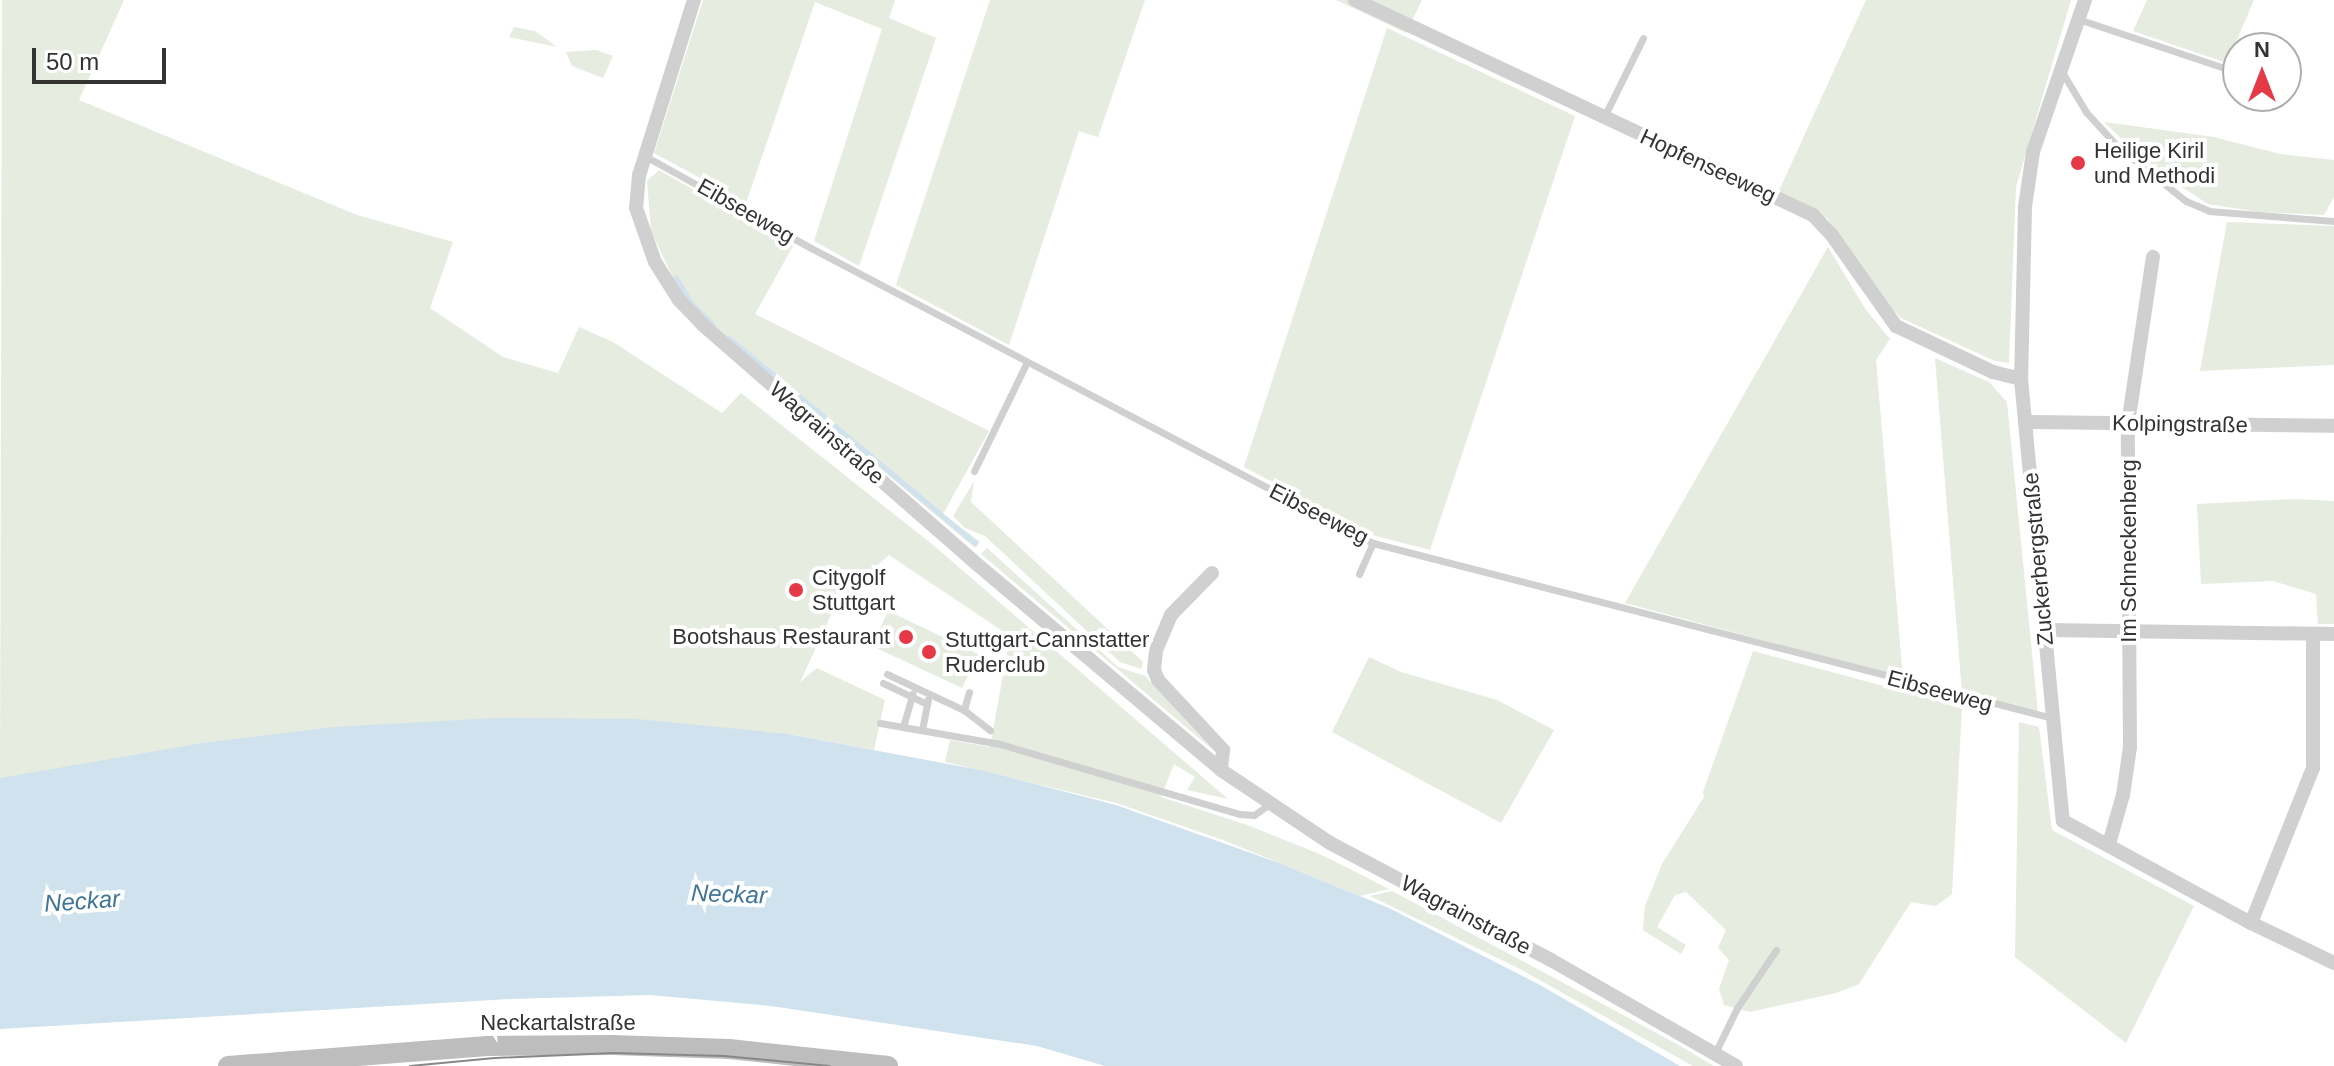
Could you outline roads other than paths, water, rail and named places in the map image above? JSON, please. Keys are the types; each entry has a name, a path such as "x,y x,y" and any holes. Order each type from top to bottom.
{"main road":[{"name":"Neckartalstraße","path":"228,1066 487,1046 612,1045 729,1049 888,1066"}],"street":[{"name":"Wagrainstraße","path":"694,0 637,191 638,222 655,262 679,300 703,325 984,570 1221,770 1330,843 1551,960 1736,1066"},
{"name":"Hopfenseeweg","path":"1355,0 1813,215 1831,234 1896,326 1993,372 2021,379"},
{"name":"Zuckerbergstraße","path":"2085,0 2033,152 2025,207 2021,379 2063,821 2251,923 2332,958"},
{"name":"Im Schneckenberg","path":"2109,844 2123,795 2130,747 2128,424 2153,257"},
{"name":"Kolpingstraße","path":"2025,422 2334,426"},
{"path":"1212,573 1171,615 1156,651 1154,670 1158,680 1223,750 1221,770"},
{"path":"2046,630 2334,634"},
{"path":"2251,923 2313,768 2313,634"}],"lane":[{"path":"2078,19 2222,67"},
{"path":"1604,117 1643,38"},
{"path":"2061,70 2086,112 2118,147 2186,201 2209,211 2334,221"},
{"name":"Eibseeweg","path":"645,156 1027,362 1373,543 2052,718"},
{"path":"974,471 1027,362"},
{"path":"1359,574 1373,543"},
{"path":"887,674 964,710 990,730"},
{"path":"883,683 927,704"},
{"path":"903,727 916,687"},
{"path":"964,710 969,692"},
{"path":"922,730 931,695"},
{"path":"880,723 1000,744 1240,814 1254,815 1270,804"},
{"path":"1715,1053 1737,1008 1776,950"}],"water":[{"name":"Neckar","path":"494,718 637,719 788,734 985,771 1116,805 1279,863 1389,908 1540,985 1680,1066 1105,1066 1037,1046 771,1006 650,995 511,999 0,1029 0,778 203,743 334,727"}],"waterway":[{"path":"676,278 691,303 712,324"},
{"path":"729,338 975,543"}],"tram line":[{"path":"410,1066 495,1058 613,1053 724,1056 830,1066"}],"place":[{"name":"Heilige Kiril und Methodi","path":"2078,163"},
{"name":"Citygolf Stuttgart","path":"796,590"},
{"name":"Bootshaus Restaurant","path":"906,637"},
{"name":"Stuttgart-Cannstatter Ruderclub","path":"929,652"}]}
